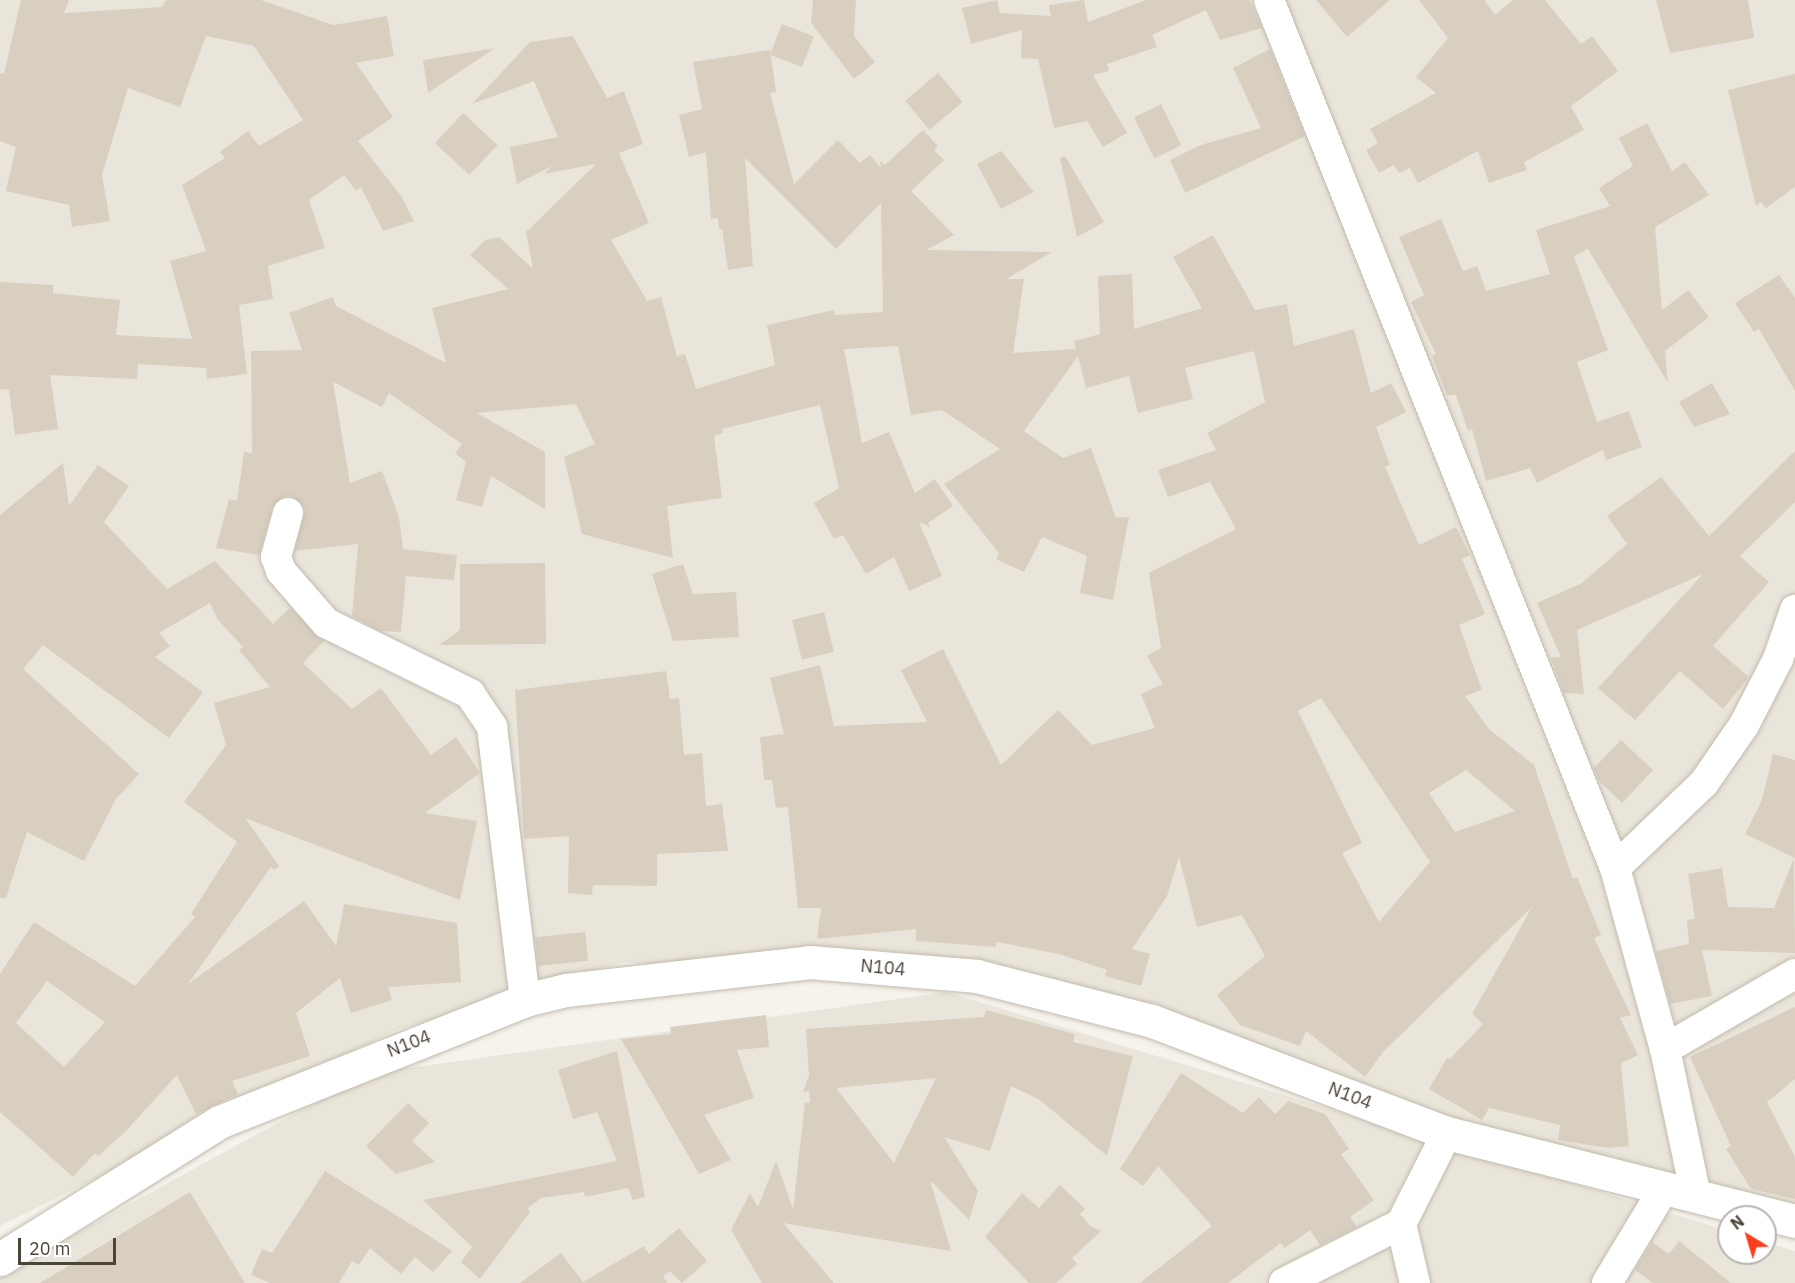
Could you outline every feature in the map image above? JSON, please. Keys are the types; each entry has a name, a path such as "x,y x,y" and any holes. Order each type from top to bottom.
{"street":[{"path":"1269,0 1615,868 1665,1049 1696,1196"},
{"path":"288,513 276,557 280,571 326,623 470,694 492,727 525,1000"},
{"path":"1615,868 1704,783 1744,725 1778,659 1795,610"},
{"name":"N104","path":"0,1259 219,1122 525,1000 566,990 810,962 977,976 1152,1021 1447,1133 1795,1221"},
{"path":"1665,1049 1795,974"},
{"path":"1284,1283 1401,1224 1447,1133"},
{"path":"1607,1283 1665,1187"},
{"path":"1401,1224 1416,1283"}],"shaded area":[{"path":"0,0 1795,0 1795,1212 1777,1207 1777,1205 1769,1205 992,995 624,962 396,1030 0,1226"},
{"path":"947,992 1717,1227 1717,1265 1777,1265 1777,1246 1795,1251 1795,1283 0,1283 0,1275 367,1074"}],"building":[{"path":"21,0 69,0 64,13 162,7 166,0 261,0 333,25 387,16 394,56 356,63 393,117 358,141 402,197 414,221 383,231 361,187 356,191 344,175 309,200 325,248 268,266 273,299 239,305 247,374 207,379 206,368 138,364 137,379 50,375 58,429 15,435 9,390 0,389 0,282 53,285 53,293 120,300 116,335 192,339 170,261 206,251 182,185 225,158 220,152 248,131 259,146 303,120 254,46 206,36 180,107 128,88 102,175 110,221 72,227 69,205 6,191 16,147 0,141 0,73 4,74"},
{"path":"813,0 856,0 854,36 875,62 854,79 811,23"},
{"path":"997,0 1000,13 1051,16 1049,5 1084,0 1088,22 1146,0 1249,0 1262,28 1220,40 1206,10 1152,35 1157,47 1107,64 1109,71 1093,75 1127,133 1103,147 1087,121 1054,128 1038,59 1021,58 1022,30 971,44 962,8"},
{"path":"1316,0 1390,0 1347,37"},
{"path":"1419,0 1484,0 1495,15 1513,0 1545,0 1581,44 1592,36 1618,71 1571,106 1584,130 1524,162 1527,170 1489,183 1478,151 1418,183 1410,168 1399,173 1394,165 1379,173 1366,150 1378,143 1370,129 1436,93 1416,77 1448,38"},
{"path":"1656,0 1748,0 1754,38 1670,53"},
{"path":"782,24 814,36 802,67 770,55"},
{"path":"573,36 607,98 624,91 643,144 619,153 649,223 611,240 647,301 661,297 677,356 685,354 696,389 775,365 767,325 834,310 835,315 883,312 881,203 836,249 745,158 753,266 728,270 722,229 719,229 718,218 711,219 706,152 689,157 679,115 702,109 693,62 770,50 776,92 770,93 794,184 838,140 860,163 870,155 881,168 880,161 885,165 923,130 938,146 934,150 944,160 911,191 954,235 926,250 1052,252 1006,279 1024,279 1013,353 1076,349 1074,341 1100,334 1098,276 1132,274 1134,329 1202,308 1173,257 1213,235 1255,310 1287,304 1294,346 1354,329 1371,393 1391,383 1406,412 1376,427 1390,465 1385,467 1419,545 1456,527 1470,555 1462,559 1485,614 1459,625 1482,690 1465,696 1489,729 1534,765 1573,879 1577,877 1601,935 1594,938 1631,1015 1620,1018 1638,1055 1621,1063 1629,1146 1608,1148 1558,1140 1560,1125 1489,1108 1482,1120 1429,1089 1447,1058 1450,1059 1483,1024 1472,1014 1532,907 1383,1052 1365,1077 1306,1031 1300,1046 1240,1025 1217,995 1265,956 1242,915 1197,927 1179,857 1167,896 1132,949 1150,954 1141,986 1105,976 1107,970 1059,954 997,942 996,947 916,941 916,929 817,939 821,908 798,908 788,807 776,808 772,780 764,780 760,737 784,734 770,678 820,665 834,726 927,722 901,670 943,649 1001,765 1058,710 1092,745 1155,728 1141,694 1163,684 1147,656 1161,648 1149,573 1236,529 1210,482 1168,497 1158,470 1216,450 1207,433 1265,402 1254,351 1185,368 1193,399 1138,413 1129,376 1086,388 1078,356 1024,431 1063,458 1091,448 1116,518 1129,517 1113,600 1080,593 1087,556 1042,537 1024,572 996,559 999,553 944,484 1000,449 942,410 911,415 898,346 844,349 862,443 889,432 915,493 935,479 953,506 928,523 930,527 919,522 942,576 909,591 894,557 866,574 843,535 834,539 814,503 839,488 820,405 722,429 723,433 714,436 722,498 667,506 673,558 582,534 564,457 595,444 576,404 477,413 545,452 545,509 491,476 482,507 456,500 466,462 455,453 462,444 389,393 382,407 333,382 350,483 382,471 399,517 403,549 457,555 454,580 406,576 401,632 380,631 352,616 358,544 295,551 305,509 292,496 283,497 272,508 259,555 216,548 229,499 237,501 244,452 252,453 251,351 302,350 289,313 333,297 336,306 446,363 432,308 508,289 470,255 485,240 499,237 533,269 526,232 596,164 544,174 552,166 517,184 510,147 558,137 534,81 472,104 530,42","holes":["1321,698 1430,862 1379,922 1342,853 1362,843 1298,711","1466,770 1515,811 1455,832 1429,793"]},
{"path":"495,48 428,93 423,60"},
{"path":"1270,49 1305,136 1185,193 1170,160 1201,145 1261,128 1233,68"},
{"path":"938,73 962,102 929,130 905,101"},
{"path":"1795,74 1795,187 1766,208 1761,202 1756,206 1728,90"},
{"path":"1161,104 1181,145 1154,158 1134,117"},
{"path":"463,113 497,145 469,175 435,143"},
{"path":"1647,123 1672,171 1685,162 1709,195 1655,227 1662,310 1688,290 1709,317 1665,351 1668,383 1588,249 1574,256 1608,350 1577,362 1597,422 1629,411 1642,447 1606,460 1603,450 1537,483 1530,468 1486,481 1472,429 1468,431 1456,395 1447,395 1432,356 1436,354 1411,302 1424,295 1399,237 1441,219 1463,271 1477,266 1486,291 1550,274 1536,230 1610,206 1599,188 1633,166 1619,138"},
{"path":"1001,151 1034,192 1001,209 977,164"},
{"path":"1065,156 1104,222 1077,237 1060,158"},
{"path":"1779,275 1795,298 1795,391 1759,329 1754,332 1735,303"},
{"path":"1712,383 1730,414 1694,427 1679,402"},
{"path":"1795,451 1795,502 1740,556 1769,582 1713,646 1749,677 1723,709 1680,671 1635,720 1598,688 1703,574 1577,630 1584,694 1564,693 1551,658 1561,657 1537,603 1582,583 1627,544 1607,516 1661,477 1709,536"},
{"path":"63,463 69,506 98,465 129,486 104,522 167,589 215,561 273,624 290,608 324,641 303,663 352,709 381,688 431,755 456,737 480,773 425,813 477,821 460,900 245,818 279,866 275,870 271,867 188,984 304,901 336,946 344,904 457,923 461,982 388,987 392,1000 351,1013 340,978 296,1013 310,1056 232,1081 238,1094 196,1114 177,1075 125,1132 98,1156 95,1153 73,1177 0,1112 0,974 34,922 135,986 195,917 191,914 237,842 184,802 226,745 214,703 270,687 239,650 243,647 218,620 210,603 159,633 170,646 155,657 203,692 169,738 43,645 23,669 139,774 116,799 84,861 27,832 6,898 0,898 0,515","holes":["47,981 105,1022 64,1067 16,1023"]},
{"path":"545,563 546,644 439,645 460,630 460,564"},
{"path":"683,564 693,594 736,592 739,637 673,641 652,574"},
{"path":"824,612 834,652 802,660 792,620"},
{"path":"666,671 670,699 679,698 684,755 702,753 706,806 722,804 728,851 657,854 657,886 593,885 592,895 568,893 569,836 524,839 515,690"},
{"path":"1621,740 1653,770 1622,803 1599,781 1594,768"},
{"path":"1773,754 1795,760 1795,858 1745,834 1762,800"},
{"path":"1794,858 1795,953 1702,950 1712,996 1670,1004 1656,951 1689,944 1687,920 1695,919 1688,874 1722,868 1728,907 1774,908"},
{"path":"585,932 588,961 538,966 535,937"},
{"path":"1795,1007 1795,1079 1767,1102 1795,1157 1795,1199 1751,1189 1726,1149 1731,1146 1690,1057"},
{"path":"986,1010 1075,1034 1073,1042 1133,1056 1107,1156 1040,1100 1011,1086 990,1151 944,1137 978,1191 969,1220 930,1180 951,1251 783,1223 834,1283 762,1283 731,1230 750,1193 758,1207 776,1161 793,1209 805,1102 810,1103 809,1091 803,1092 809,1076 806,1029 984,1017","holes":["936,1078 894,1163 836,1088"]},
{"path":"766,1015 769,1047 737,1050 754,1098 704,1115 731,1160 699,1174 621,1039 671,1034 670,1027"},
{"path":"617,1051 645,1197 633,1200 628,1188 585,1197 584,1192 541,1198 528,1208 530,1212 480,1279 461,1262 472,1247 423,1200 617,1161 597,1112 573,1119 558,1070"},
{"path":"1181,1073 1243,1113 1259,1097 1275,1114 1288,1101 1325,1114 1349,1149 1341,1154 1374,1200 1350,1217 1357,1227 1320,1245 1310,1230 1285,1248 1281,1243 1228,1283 1140,1283 1212,1226 1158,1166 1143,1186 1120,1169"},
{"path":"408,1103 429,1123 412,1141 435,1162 396,1174 366,1146"},
{"path":"325,1171 452,1251 433,1272 415,1257 401,1274 370,1248 359,1265 352,1261 339,1283 270,1283 251,1275 262,1249 272,1253"},
{"path":"1060,1185 1085,1209 1080,1214 1090,1226 1101,1231 1072,1258 1077,1264 1056,1283 1029,1283 985,1237 1022,1193 1039,1208"},
{"path":"190,1192 245,1283 40,1283"},
{"path":"679,1228 707,1261 682,1283 670,1271 663,1276 667,1283 520,1283 561,1253 583,1282 644,1246 649,1254"},
{"path":"1679,1241 1731,1283 1653,1283 1635,1270 1652,1242 1669,1254"}]}
